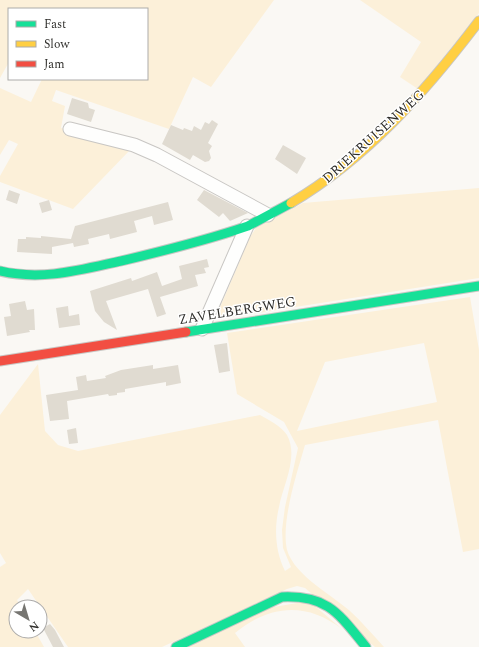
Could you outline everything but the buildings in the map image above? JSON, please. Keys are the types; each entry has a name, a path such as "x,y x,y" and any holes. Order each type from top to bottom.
{"street":[{"name":"DRIEKRUISENWEG","path":"0,271 21,276 39,277 61,274 147,255 247,226 313,189 342,168 428,86 479,21"},
{"path":"70,128 134,145 157,155 268,215"},
{"path":"202,329 247,226"},
{"name":"ZAVELBERGWEG","path":"0,361 479,286"},
{"path":"176,647 282,597 295,596 319,600 338,612 366,647"}],"shaded area":[{"path":"0,0 274,0 211,87 193,77 169,129 56,90 52,101 65,106 61,128 131,149 73,209 0,182 0,176 18,144 9,140 0,155 0,88 31,102 42,80 148,80 148,8 8,8 8,64 0,78"},
{"path":"360,0 479,0 479,13 418,89 400,77 421,42"},
{"path":"479,188 479,278 225,318 219,317 218,312 250,237 256,228 303,203"},
{"path":"470,297 479,350 479,549 463,552 438,420 305,445 291,494 287,520 286,544 289,554 294,564 302,573 350,611 384,647 375,647 305,588 297,586 287,589 162,647 68,647 48,618 48,599 35,599 28,589 18,599 8,599 8,639 40,639 44,647 0,647 0,567 6,563 0,553 0,415 38,364 45,431 58,445 78,451 260,415 278,426 287,435 291,452 291,462 276,523 277,547 285,571 291,567 283,548 282,530 285,507 298,448 284,422 237,394 227,333","holes":["424,343 437,402 297,431 325,362"]},
{"path":"309,601 342,629 315,614 288,610 274,612 261,617 235,633 245,647 189,647 256,610"}],"traffic: fast":[{"path":"0,271 16,274 46,275 76,271 121,261 193,243 248,226 291,203"},
{"path":"186,332 479,286"},
{"path":"176,647 282,597 298,597 311,599 322,603 340,616 366,647"}],"traffic: slow":[{"path":"291,203 319,185 345,165 394,121 438,73 479,21"}],"traffic: jam":[{"path":"0,361 186,332"}]}
